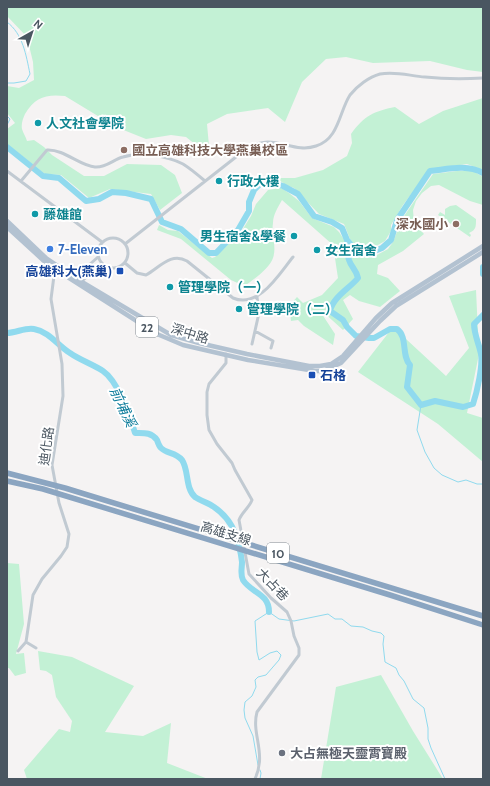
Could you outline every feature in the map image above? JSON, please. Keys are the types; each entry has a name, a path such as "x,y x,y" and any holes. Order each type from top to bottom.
{"highway":[{"name":"高雄支線","path":"7,473 65,488 483,616"},
{"name":"高雄支線","path":"7,481 43,489 390,594 483,624"}],"main road":[{"name":"深中路","path":"7,221 56,267"},
{"name":"深中路","path":"7,227 38,256 157,334 183,345 226,357 315,371 339,365 346,356"},
{"name":"22","path":"346,356 392,303 483,246"},
{"name":"22","path":"378,320 396,306 483,252"},
{"name":"深中路","path":"75,280 82,282 161,330 183,339 278,360 320,366 331,364 346,356"}],"street":[{"path":"125,244 250,146 269,142 302,149 326,142 335,130 350,95 362,83 379,74 399,73 425,77 483,78"},
{"path":"22,180 47,150 52,150 76,159 88,166 97,168 129,155 143,154 168,159 182,164 205,181"},
{"path":"7,171 22,180 102,242"},
{"path":"113,238 118,239 125,244 128,254 125,263 122,266 112,269 102,264 98,257 99,248 102,242 113,238"},
{"path":"75,280 98,257"},
{"path":"125,263 137,273 146,275 164,262 171,259 180,258 187,261 233,298 244,300 258,297 262,294 293,257"},
{"path":"82,282 102,264"},
{"name":"迪化路","path":"26,642 33,596 42,579 67,547 68,534 59,503 52,465 63,396 62,364 51,299 56,267"},
{"path":"252,344 259,313 258,297"},
{"path":"255,331 273,341 272,348"},
{"path":"224,349 226,357"},
{"name":"大占巷","path":"226,357 224,367 209,384 207,392 207,408 210,430 217,444 232,463 252,500 239,520 249,574 271,598 287,612 299,648 299,656 257,712 255,719 261,763 255,779"},
{"path":"18,650 26,642 36,648"}],"green space":[{"path":"7,7 483,7 483,72 467,70 430,61 373,63 346,57 326,59 302,82 285,122 268,108 227,114 207,124 209,146 206,153 186,137 171,135 146,139 116,127 65,96 47,96 37,100 29,108 22,121 22,130 27,141 34,140 52,155 84,176 104,176 127,164 161,165 175,175 182,193 160,210 151,194 110,189 89,198 61,175 45,174 7,144 7,129 15,123 7,113 7,86 19,88 34,80 33,62 27,37 7,16"},
{"path":"483,98 483,170 467,164 430,169 403,205 391,225 391,231 385,241 369,250 361,249 355,246 350,239 344,224 319,214 294,188 286,185 276,178 295,178 323,170 347,156 352,143 351,134 360,123 370,115 381,110 395,107 419,124 443,111"},
{"path":"473,171 483,177 483,205 470,201 439,185 431,186 422,193 416,201 413,210 414,223 424,234 403,251 378,265 377,274 388,278 400,291 380,307 359,301 350,295 343,300 353,319 343,330 322,311 320,311 335,334 333,345 304,326 298,320 291,321 289,306 297,297 303,303 322,295 338,278 333,245 282,200 273,220 273,258 265,270 244,286 231,280 181,239 157,230 159,225 168,230 178,231 212,258 215,257 241,232 251,216 256,204 268,190 281,188 299,201 312,218 334,227 358,257 375,256 388,249 393,242 402,219 433,174"},
{"path":"456,205 476,219 475,228 469,233 471,235 470,237 438,215 440,212 445,215 445,209"},
{"path":"476,290 479,354 467,413 483,418 483,462 438,424 358,372 393,327 446,376 469,348 449,296"},
{"path":"7,563 19,564 24,624 16,654 24,653 26,673 15,676 9,668 7,668"},
{"path":"38,651 72,657 134,686 105,732 143,736 171,723 167,763 208,779 27,779 24,770 59,729 70,732 72,721 56,697 52,675 46,671 40,670"},
{"path":"381,675 443,779 321,779 336,687"}],"waterway":[{"path":"7,22 17,33 23,45 30,74 26,81 7,83"},
{"path":"7,116 10,119 7,125"},
{"path":"7,147 43,176 59,178 86,201 99,199 112,192 126,193 151,199 162,222 181,229 209,253 216,253 238,230 249,211 249,202 254,190 262,182 270,182 283,186 298,194 314,216 332,222 342,228 347,240 356,251 367,254 382,248 391,240 397,220 430,171 464,168 477,170 483,173"},
{"path":"350,244 348,258 358,278 338,297 330,311 343,320 347,327 356,336 374,338 390,329 397,329 400,332 404,341 407,361 410,365 407,387 421,405 435,401 463,407 473,404 481,365 481,354 474,324 483,315"},
{"path":"483,267 483,274"},
{"name":"前埔溪","path":"7,333 28,329 34,329 45,333 65,350 103,371 108,376 114,383 123,399 135,433 152,436 157,440 163,450 179,457 184,464 188,484 195,497 217,509 229,522 235,533 239,548 242,562 242,578 250,588 263,597 266,601 269,612"},
{"path":"421,405 417,430 425,452 434,468 442,475 458,482 466,480 477,484 483,484"},
{"path":"258,765 253,736 245,718 245,702 252,696 256,687 255,680 258,677 266,675 279,660 281,655 277,651 270,653 259,660 255,621 269,612 279,619 294,621 328,614 335,619 342,619 351,626 363,627 381,633 384,636 383,644 385,662 396,668 413,699 424,708 428,728 428,739 445,779"},
{"path":"260,770 260,779"}],"place":[{"name":"人文社會學院","path":"38,123"},
{"name":"國立高雄科技大學燕巢校區","path":"124,150"},
{"name":"行政大樓","path":"219,181"},
{"name":"藤雄館","path":"35,214"},
{"name":"深水國小","path":"456,224"},
{"name":"男生宿舍&學餐","path":"294,236"},
{"name":"7-Eleven","path":"50,249"},
{"name":"女生宿舍","path":"317,250"},
{"name":"高雄科大(燕巢)","path":"120,271"},
{"name":"管理學院（一）","path":"170,287"},
{"name":"管理學院（二）","path":"239,309"},
{"name":"石格","path":"312,375"},
{"name":"大占無極天靈霄寶殿","path":"282,753"}]}
